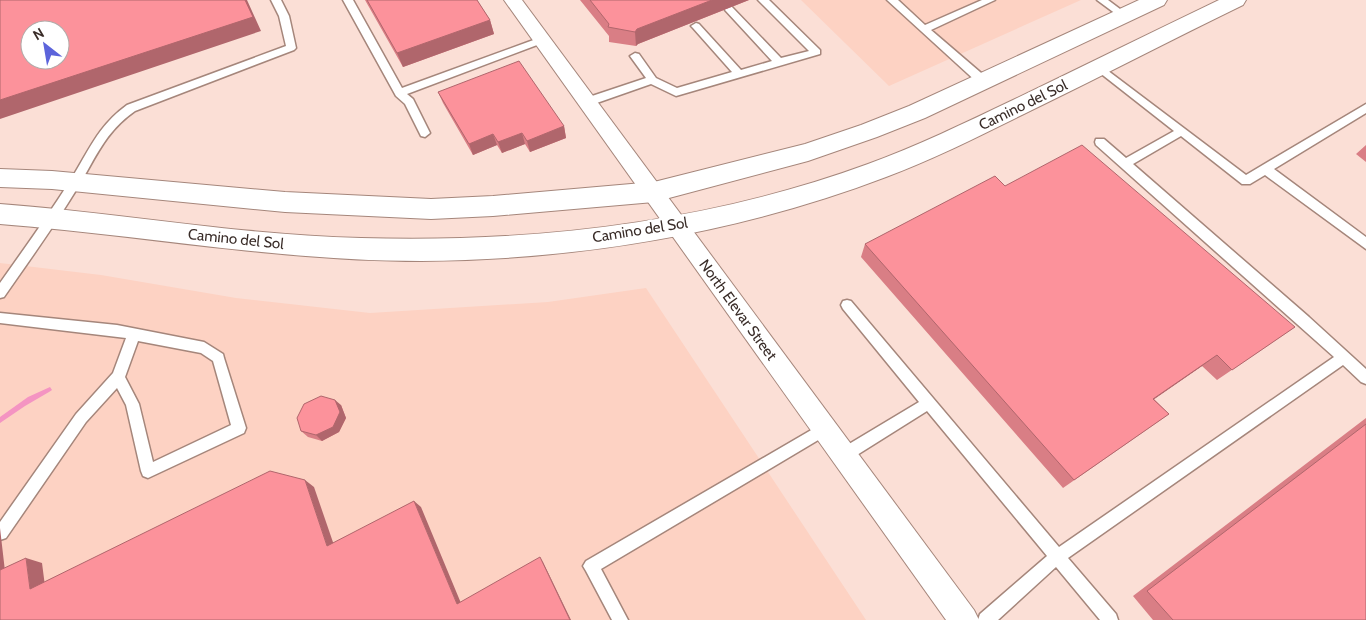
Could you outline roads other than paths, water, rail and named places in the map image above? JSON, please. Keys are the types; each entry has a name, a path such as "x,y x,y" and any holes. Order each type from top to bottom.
{"street":[{"name":"North Elevar Street","path":"513,0 964,620"},
{"path":"0,178 74,182 285,202 431,209 493,206 654,192 817,149 917,112 1157,0"},
{"name":"Camino del Sol","path":"0,214 51,217 253,241 367,250 468,248 560,242 678,225 728,215 810,193 899,162 978,127 1236,0"}],"lane":[{"path":"0,293 74,182 95,142 116,118 131,108 291,48 284,16 276,0"},
{"path":"348,0 400,93 409,102 425,133"},
{"path":"635,56 649,73 652,80 676,92 816,52 763,0"},
{"path":"892,0 983,81"},
{"path":"924,29 990,0"},
{"path":"1102,0 1123,16"},
{"path":"728,8 779,62"},
{"path":"696,26 739,74"},
{"path":"400,93 542,40"},
{"path":"1100,68 1246,181 1366,108"},
{"path":"587,102 629,86 652,80"},
{"path":"1126,164 1182,131"},
{"path":"1100,142 1305,321 1366,378"},
{"path":"1266,169 1366,244"},
{"path":"847,305 1110,620"},
{"path":"0,318 117,331 204,348 218,358 239,428 148,471 132,404 118,377"},
{"path":"0,533 81,418 118,377 134,334"},
{"path":"986,620 1057,557 1343,358"},
{"path":"844,455 929,403"},
{"path":"620,620 591,566 825,428"}]}
